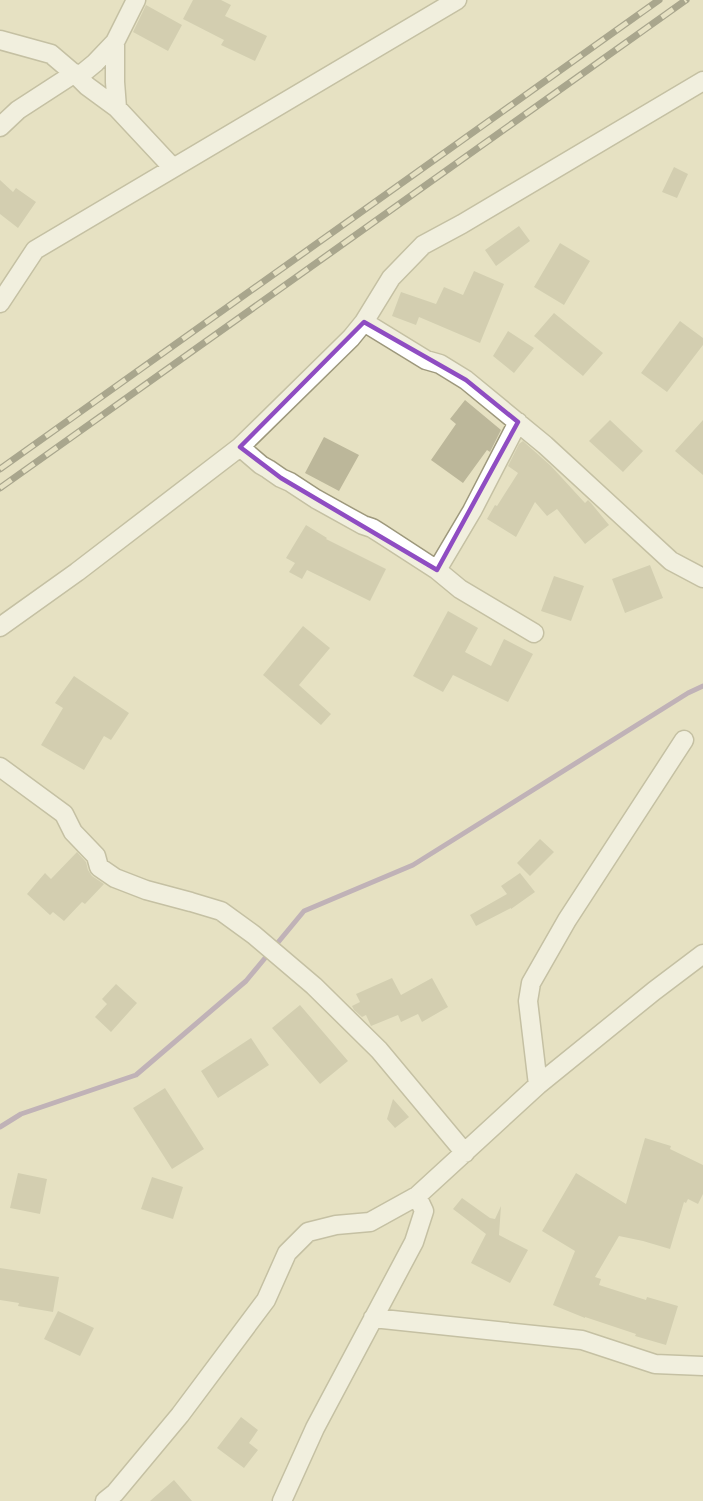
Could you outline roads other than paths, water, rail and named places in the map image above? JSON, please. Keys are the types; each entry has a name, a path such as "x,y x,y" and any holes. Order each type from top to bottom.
{"street":[{"path":"0,127 18,110 94,63 115,42 136,0"},
{"path":"0,303 35,250 457,0"},
{"path":"0,40 51,54 87,86 117,108 173,168"},
{"path":"115,42 117,108"},
{"path":"0,627 77,572 240,447 351,338 364,322 391,278 423,245 472,219 703,81"},
{"path":"364,322 426,360 440,364 466,380 545,445 671,561 703,578"},
{"path":"436,570 472,511 518,422"},
{"path":"240,447 281,478 372,528 436,570 460,589 534,633"},
{"path":"538,1085 528,1001 531,983 567,920 684,740"},
{"path":"0,767 64,814 73,832 96,856 99,867 116,878 146,890 221,911 254,935 314,986 378,1050 465,1153"},
{"path":"105,1501 180,1414 266,1300 287,1253 308,1232 336,1225 370,1222 417,1196 538,1085 703,954"},
{"path":"282,1501 315,1428 414,1242 424,1211 417,1196"},
{"path":"373,1318 582,1340 656,1364 703,1366"}],"waterway":[{"path":"0,1127 21,1114 136,1075 246,981 304,911 413,865 688,693 703,686"}],"railway":[{"path":"0,469 659,0"},
{"path":"0,488 686,0"}]}
